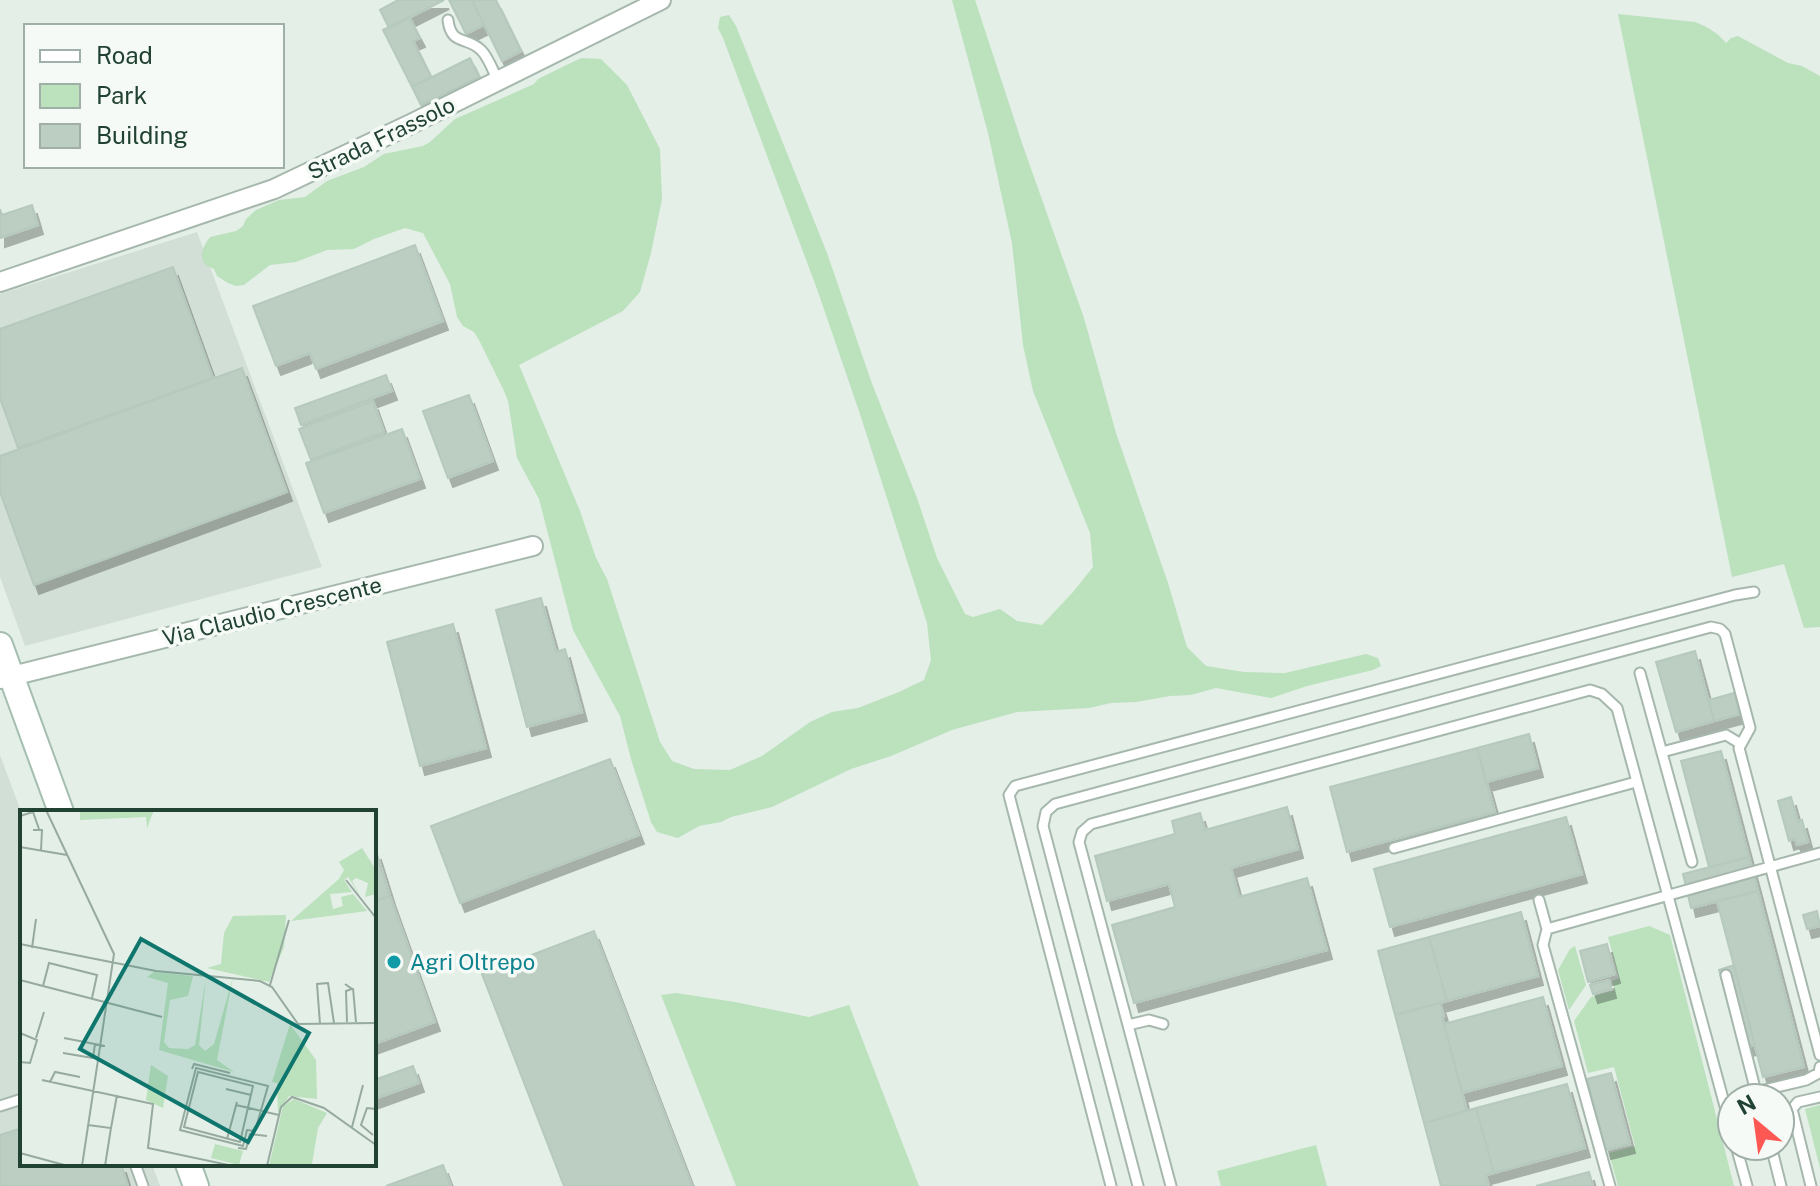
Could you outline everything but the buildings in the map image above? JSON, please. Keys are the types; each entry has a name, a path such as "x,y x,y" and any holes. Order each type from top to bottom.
{"street":[{"name":"Strada Frassolo","path":"0,282 274,189 661,0"},
{"name":"Via Claudio Crescente","path":"6,677 533,546"},
{"path":"0,645 6,677 60,810"},
{"path":"189,1166 196,1186"}],"lane":[{"path":"448,20 454,37 481,51 498,81"},
{"path":"1111,1186 1009,795 1015,786 1754,592"},
{"path":"1138,1186 1043,826 1046,812 1055,804 1711,627 1725,634 1750,728 1739,748 1742,765 1820,1055"},
{"path":"1640,673 1692,862"},
{"path":"1171,1186 1079,842 1082,832 1091,824 1590,690 1602,694 1617,708 1718,1082"},
{"path":"1662,752 1726,735 1741,744"},
{"path":"1394,848 1636,782"},
{"path":"1547,929 1820,853"},
{"path":"1539,900 1547,929 1543,945 1610,1186"},
{"path":"1726,975 1754,1082"},
{"path":"1128,1025 1149,1020 1163,1024"},
{"path":"1796,1083 1819,1073 1820,1067"},
{"path":"1811,1186 1792,1109 1798,1102 1820,1097"},
{"path":"0,1106 20,1100"},
{"path":"1740,1162 1747,1186"},
{"path":"1775,1162 1781,1186"},
{"path":"136,1166 143,1186"}],"shaded area":[{"path":"197,232 322,567 25,646 0,577 0,294"},
{"path":"0,755 21,810 20,1166 153,1166 160,1186 0,1186"}],"green space":[{"path":"952,0 975,0 1084,318 1116,433 1187,647 1206,666 1244,672 1285,673 1366,654 1378,658 1381,666 1271,698 1216,688 1191,695 1089,708 1017,712 952,730 851,769 772,807 699,826 678,838 657,832 651,822 620,716 573,630 539,499 517,458 508,401 479,340 457,317 450,284 423,233 405,228 354,249 327,250 296,262 270,265 244,285 236,286 217,276 214,269 205,263 202,259 204,246 210,237 236,231 256,210 279,200 305,197 327,181 364,167 384,154 423,146 455,119 534,84 538,79 581,58 601,59 627,85 660,149 662,199 651,253 640,292 623,311 519,365 607,579 660,742 672,761 694,769 730,770 762,756 810,722 832,712 858,708 924,680 931,660 927,623 860,414 817,289 718,28 720,17 729,15 736,26 827,253 937,558 965,614 973,617 1000,609 1017,621 1042,625 1093,567 1090,533 1033,391 1023,345 1012,243 988,133"},
{"path":"1618,14 1695,22 1720,36 1726,43 1738,36 1820,76 1820,627 1804,628 1784,564 1732,577"},
{"path":"1649,926 1670,935 1716,1115 1716,1162 1728,1162 1734,1186 1618,1186 1609,1153 1635,1146 1614,1067 1588,1073 1574,1021 1591,997 1615,990 1612,981 1619,978 1608,937"},
{"path":"1575,946 1586,985 1569,1010 1558,970"},
{"path":"676,993 809,1017 849,1005 919,1186 736,1186 661,995"},
{"path":"1820,1105 1820,1168 1805,1109"},
{"path":"1316,1145 1327,1186 1221,1186 1217,1171"}],"place":[{"name":"Agri Oltrepo","path":"394,962"}]}
